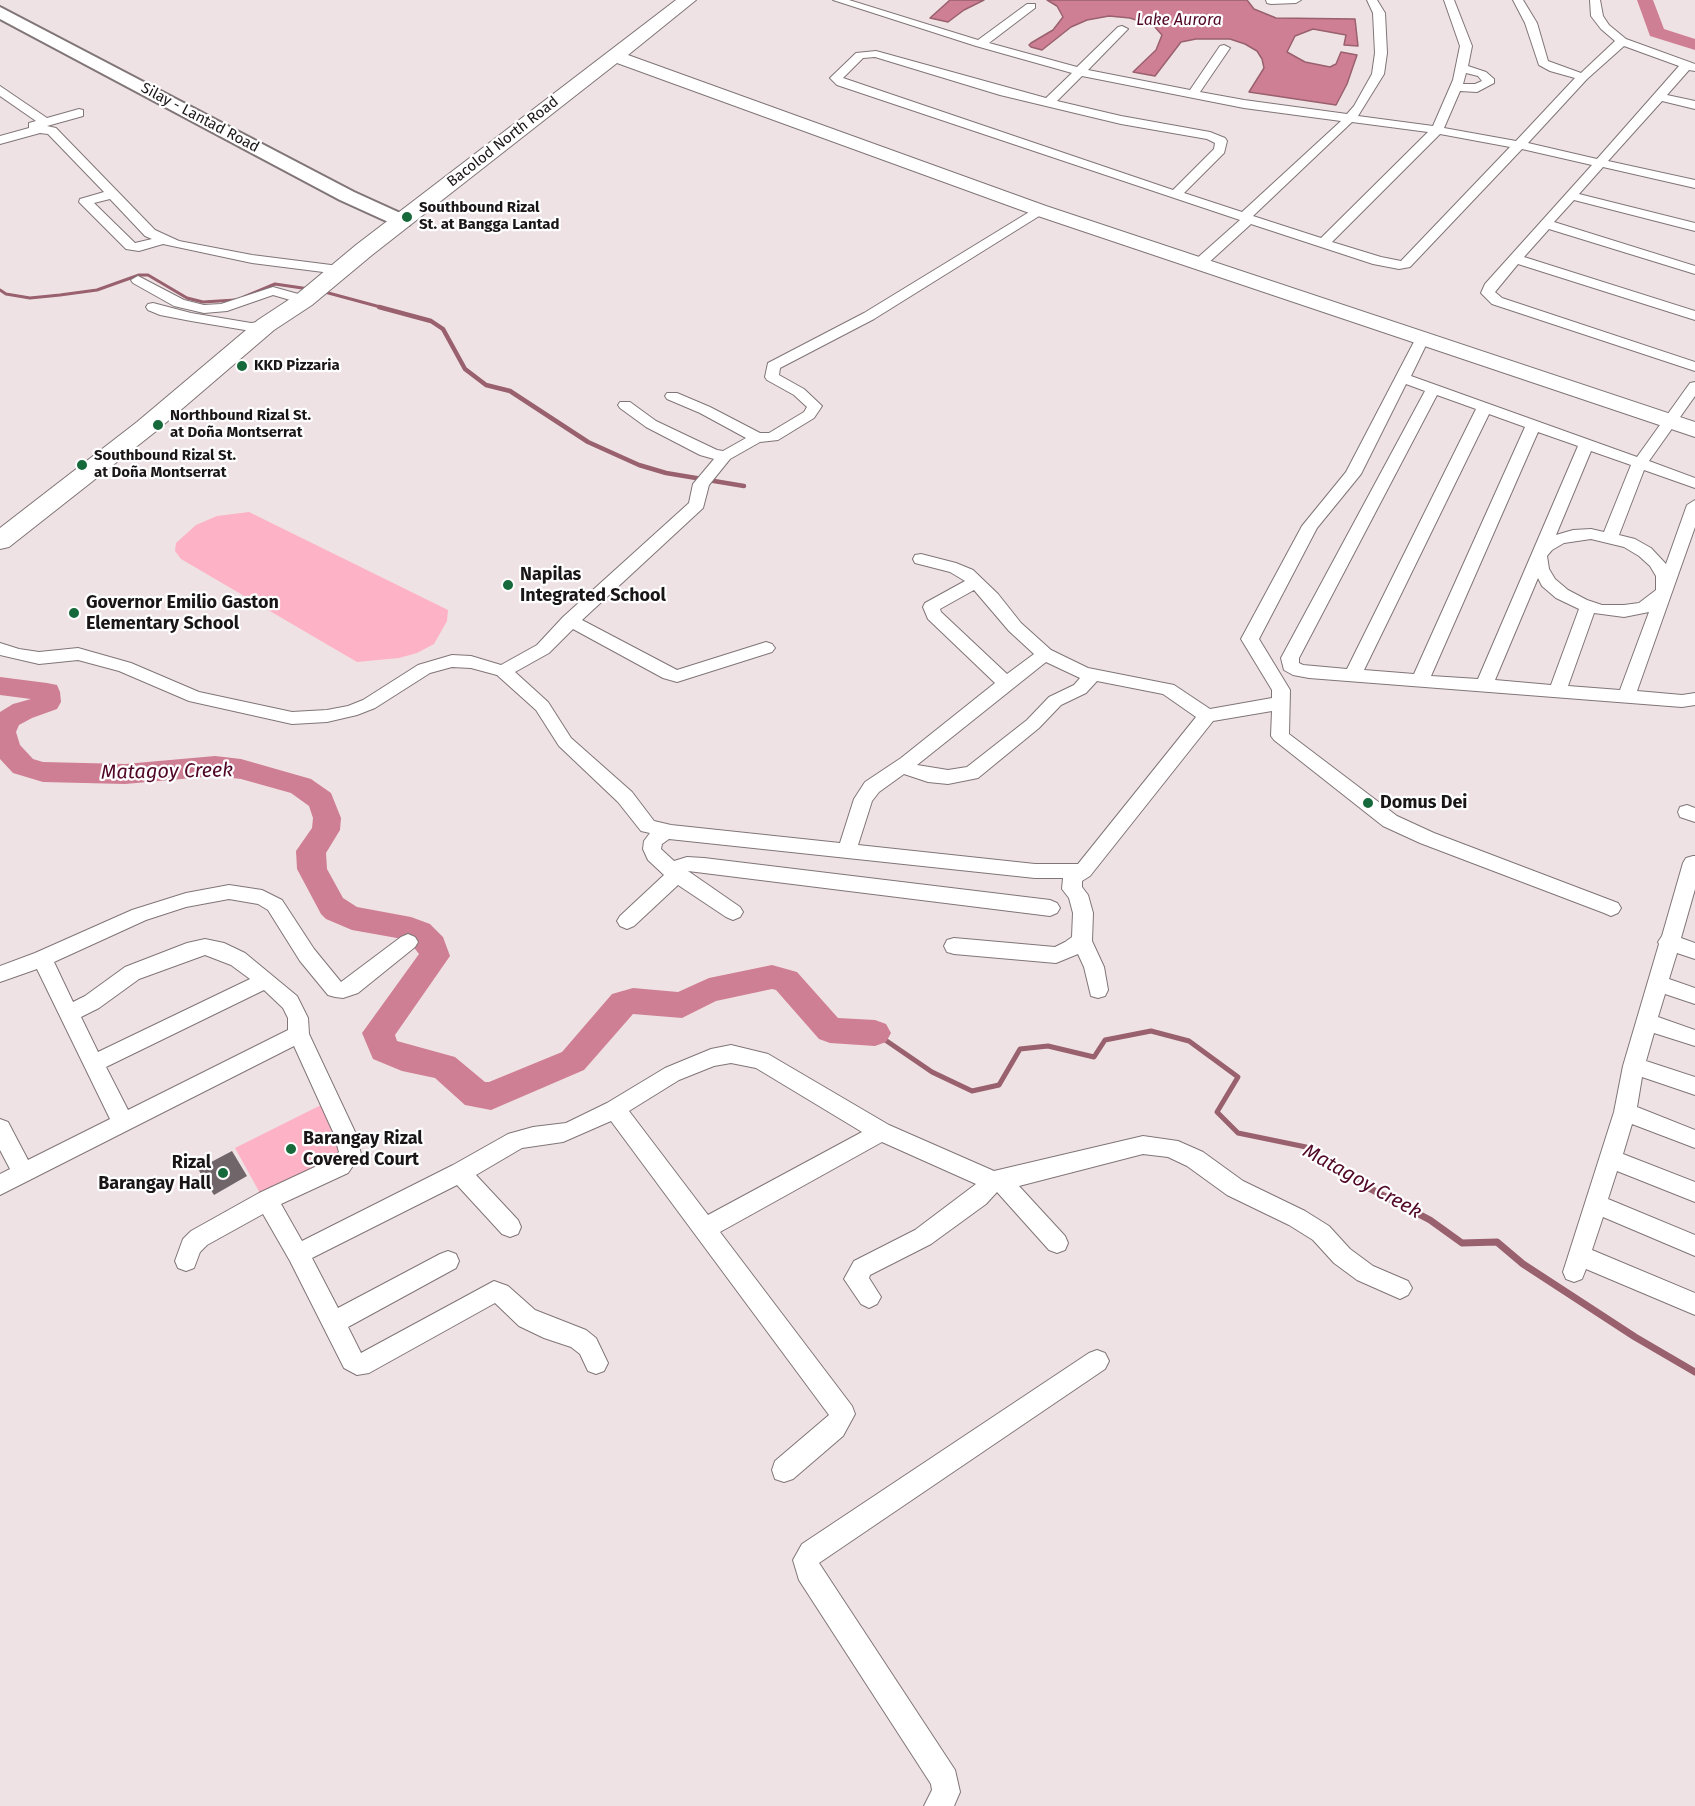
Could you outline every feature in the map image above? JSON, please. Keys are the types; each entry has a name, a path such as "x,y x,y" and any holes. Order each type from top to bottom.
{"main road":[{"name":"Bacolod North Road","path":"0,541 146,427 266,326 311,294 687,0"},
{"path":"614,56 1039,210 1695,430"}],"street":[{"path":"838,0 859,3 980,44 1082,72 1244,104 1437,130 1520,145 1690,182 1695,166"},
{"path":"1271,1 1296,0"},
{"path":"1200,263 1350,118 1378,74 1382,44 1379,13 1372,0"},
{"path":"1323,243 1437,130 1455,87 1466,46 1449,0"},
{"path":"1518,0 1531,23 1543,63 1583,78"},
{"path":"1595,0 1597,16 1605,27 1622,41 1691,67 1658,96 1490,287 1490,296 1695,367"},
{"path":"980,44 1031,6"},
{"name":"Silay - Lantad Road","path":"0,12 346,196 402,221"},
{"path":"1049,102 1082,72 1122,29"},
{"path":"1176,194 1210,162 1220,150 1221,141 1210,136 1150,126 1144,132 1130,134 1119,129 1121,120 1000,91 876,54 860,55 836,78 841,83 1383,263 1405,264 1583,78 1622,41"},
{"path":"1193,94 1224,48"},
{"path":"1455,87 1477,88 1488,83 1488,79 1482,74 1461,68"},
{"path":"0,90 46,123"},
{"path":"1658,96 1695,105"},
{"path":"0,138 79,113"},
{"path":"0,138 40,129 52,131 150,233 175,244 339,270"},
{"path":"111,194 85,202 131,246 139,248 164,239"},
{"path":"1572,196 1695,228"},
{"path":"503,671 543,650 559,636 569,621 697,505 701,484 725,456 756,438 773,437 809,415 814,406 799,392 772,377 773,366 869,316 1039,210"},
{"path":"1546,224 1695,270"},
{"path":"1515,259 1695,316"},
{"path":"138,280 179,303 204,309 222,308 273,291 311,294"},
{"path":"153,307 191,318 251,327 266,326"},
{"path":"1422,339 1401,376 1353,474 1311,526 1250,639 1251,645 1279,690 1280,732 1283,740 1390,821 1427,838 1611,908"},
{"path":"1401,376 1695,483"},
{"path":"1611,537 1638,464 1695,386"},
{"path":"1433,389 1290,658 1290,666 1299,671 1682,701 1695,699"},
{"path":"672,396 756,438"},
{"path":"625,405 651,424 692,446 705,452 725,456"},
{"path":"1353,675 1485,406"},
{"path":"1421,679 1534,424"},
{"path":"1484,686 1586,444"},
{"path":"1627,696 1695,505"},
{"path":"1573,534 1611,537 1645,552 1657,563 1664,576 1666,590 1657,600 1643,608 1624,611 1602,610 1562,594 1548,582 1540,569 1539,556 1546,546 1573,534"},
{"path":"921,559 956,568 976,582 1015,627 1045,654 1071,668 1093,675 1168,689 1207,716"},
{"path":"976,582 946,597 930,610 1006,683"},
{"path":"1558,690 1588,606"},
{"path":"569,621 598,634 669,674 677,676 766,648"},
{"path":"0,649 17,655 39,658 78,654 125,667 195,697 292,718 327,716 351,711 375,701 424,669 452,661 471,662 503,671 520,689 542,706 564,742 625,796 648,826 666,831 1035,871 1083,871"},
{"path":"847,850 863,799 872,787 901,767 1045,654"},
{"path":"901,767 928,775 948,777 972,773 1033,724 1055,701 1080,689 1093,675"},
{"path":"1098,990 1094,967 1082,941 1083,913 1078,895 1072,889 1073,877 1083,871 1207,716 1279,690"},
{"path":"666,831 654,841 652,849 673,872 733,912"},
{"path":"1687,861 1688,904 1668,942 1659,984 1634,1065 1624,1112 1577,1264 1695,1304"},
{"path":"955,896 963,863"},
{"path":"627,921 673,872 687,864 1050,908"},
{"path":"0,974 42,959 140,915 186,900 229,892 262,897 275,905 307,955 335,989 342,990 351,987 408,942"},
{"path":"954,946 1056,955 1082,941"},
{"path":"1668,942 1695,951"},
{"path":"69,1013 92,1002 132,973 194,949 217,949 238,959 266,980 290,1002 298,1018 299,1034 345,1134 350,1154 340,1166 267,1200 199,1238 191,1246 186,1261"},
{"path":"42,959 123,1123"},
{"path":"93,1064 266,980"},
{"path":"1659,984 1695,996"},
{"path":"1647,1022 1695,1038"},
{"path":"0,1185 299,1034"},
{"path":"298,1254 525,1138 564,1133 615,1109 672,1074 711,1058 731,1054 761,1060 881,1132 997,1181 1057,1243"},
{"path":"1634,1065 1695,1086"},
{"path":"615,1109 843,1414 834,1428 784,1470"},
{"path":"1624,1112 1695,1139"},
{"path":"0,1128 23,1173"},
{"path":"704,1229 881,1132"},
{"path":"869,1297 856,1279 861,1268 922,1237 997,1181 1143,1145 1170,1148 1195,1159 1235,1188 1297,1218 1321,1233 1342,1256 1365,1273 1400,1288"},
{"path":"1609,1158 1695,1192"},
{"path":"461,1172 473,1189 510,1227"},
{"path":"267,1200 298,1254 352,1360 361,1365 494,1292 505,1298 527,1318 552,1330 578,1338 588,1346 596,1363"},
{"path":"1596,1204 1695,1246"},
{"path":"333,1323 448,1261"},
{"path":"938,1806 946,1792 945,1780 807,1571 806,1560 811,1553 1097,1361"}],"shaded area":[{"path":"249,512 448,610 447,621 434,644 417,653 399,658 357,662 181,559 175,551 176,543 196,525 217,516"},
{"name":"Barangay Rizal Covered Court","path":"321,1105 347,1150 261,1195 235,1148"}],"water":[{"path":"950,0 984,0 964,10 948,22 930,18"},
{"name":"Lake Aurora","path":"1047,0 1247,0 1254,9 1276,18 1355,19 1358,46 1344,45 1346,35 1313,29 1295,36 1287,52 1305,62 1330,67 1336,64 1341,52 1357,55 1347,84 1336,105 1249,92 1264,68 1262,59 1257,51 1230,39 1196,39 1181,42 1155,76 1133,72 1156,50 1162,35 1154,26 1130,18 1109,16 1087,20 1071,27 1042,50 1031,47 1029,45 1031,43 1053,30 1063,17 1057,6"}],"building":[{"name":"Rizal Barangay Hall","path":"232,1151 247,1176 214,1195 198,1169"}],"waterway":[{"path":"1645,0 1656,32 1695,45"},
{"path":"0,290 6,294 30,298 60,295 97,290 139,275 148,275 187,298 203,302 235,300"},
{"path":"244,297 275,284 309,289"},
{"path":"321,291 384,308"},
{"path":"379,307 431,321 443,329 465,369 486,385 510,391 588,442 639,465 666,473 744,486"},
{"name":"Matagoy Creek","path":"0,686 47,692 47,702 9,719 2,732 7,749 23,766 43,772 125,774 215,766 241,769 301,786 321,800 327,818 326,830 311,851 312,869 332,906 352,918 419,932 432,945 435,956 378,1033 384,1050 402,1058 444,1066 477,1095 491,1096 573,1061 623,1003 633,1001 682,1005 709,990 772,977 786,981 830,1030 875,1033"},
{"name":"Matagoy Creek","path":"875,1033 932,1072 972,1091 999,1085 1020,1049 1048,1046 1094,1057 1105,1040 1151,1031 1189,1041 1238,1077 1217,1112 1238,1133 1306,1147 1347,1176 1368,1187"},
{"name":"Matagoy Creek","path":"1365,1186 1430,1220 1462,1243 1497,1242 1523,1264 1635,1337 1695,1372"}],"place":[{"name":"Southbound Rizal St. at Bangga Lantad","path":"407,217"},
{"name":"KKD Pizzaria","path":"242,366"},
{"name":"Northbound Rizal St. at Doña Montserrat","path":"158,425"},
{"name":"Southbound Rizal St. at Doña Montserrat","path":"82,465"},
{"name":"Napilas Integrated School","path":"508,585"},
{"name":"Governor Emilio Gaston Elementary School","path":"74,613"},
{"name":"Domus Dei","path":"1368,803"},
{"name":"Barangay Rizal Covered Court","path":"291,1149"},
{"name":"Rizal Barangay Hall","path":"223,1173"}]}
